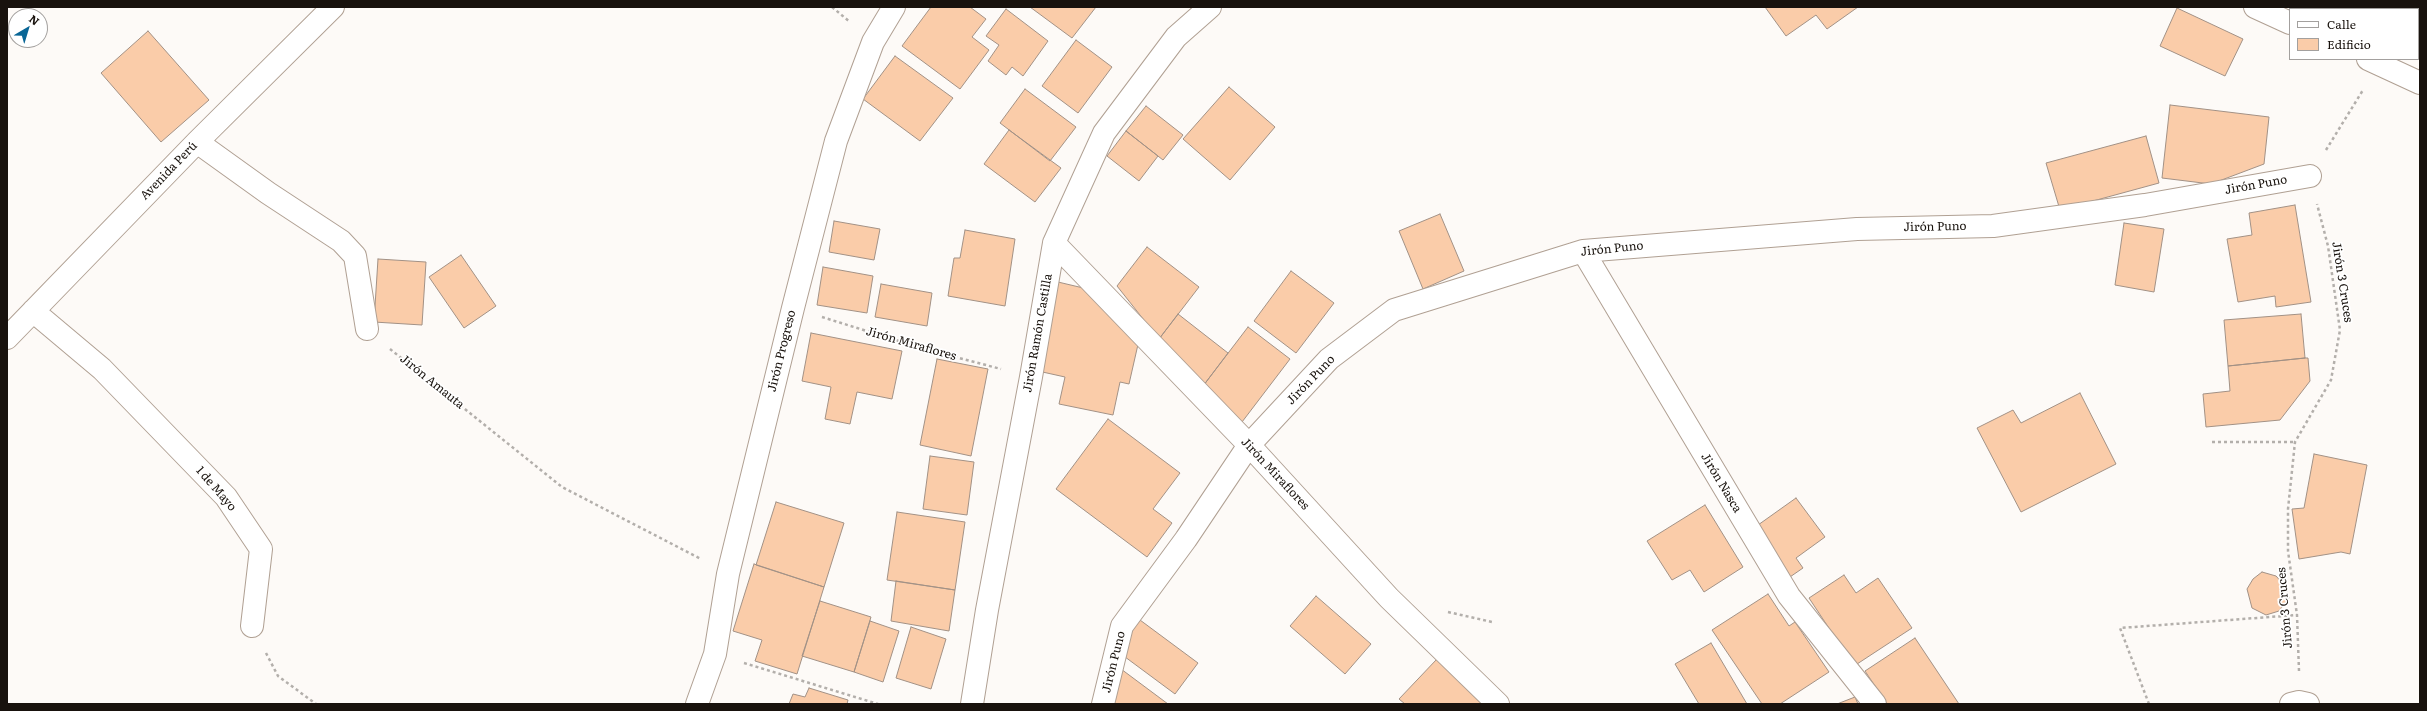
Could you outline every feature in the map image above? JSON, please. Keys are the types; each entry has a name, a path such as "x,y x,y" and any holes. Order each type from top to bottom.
{"street":[{"name":"Avenida Perú","path":"7,338 197,142 333,7"},
{"name":"Jirón Progreso","path":"698,704 714,654 728,574 836,140 874,42 894,7"},
{"name":"Jirón Ramón Castilla","path":"972,704 987,610 1031,377 1054,243 1104,134 1176,37 1210,7"},
{"path":"2255,7 2289,23"},
{"path":"2374,62 2420,83"},
{"path":"197,142 268,193 340,241 355,256 367,329"},
{"name":"Jirón Puno","path":"1103,704 1122,626 1186,539 1249,445 1329,359 1394,310 1583,251 1856,229 1993,226 2145,205 2310,176"},
{"name":"Jirón Miraflores","path":"1054,243 1249,445 1389,598 1498,704"},
{"name":"Jirón Nasca","path":"1583,251 1789,596 1875,704"},
{"name":"1 de Mayo","path":"33,311 102,368 226,498 262,549 252,626"}],"path":[{"path":"2310,176 2374,62"},
{"name":"Jirón 3 Cruces","path":"2299,703 2297,615 2288,551 2288,509 2295,442 2331,380 2340,330 2328,246 2310,176"},
{"name":"Jirón Miraflores","path":"793,308 921,348 1031,377"},
{"name":"Jirón Amauta","path":"367,329 562,487 728,574"},
{"path":"2212,442 2295,442"},
{"path":"2149,704 2120,628 2297,615"},
{"path":"252,626 278,676 316,704"},
{"path":"714,654 878,704"}],"building":[{"path":"931,7 970,7 986,19 972,37 989,50 960,89 902,46"},
{"path":"1030,7 1096,7 1072,38"},
{"path":"1765,7 1858,7 1827,29 1816,15 1786,36"},
{"path":"2378,7 2380,8 2326,8"},
{"path":"2177,8 2243,39 2225,76 2160,46"},
{"path":"1006,9 1048,41 1023,76 1012,67 1006,75 988,61 999,45 986,36"},
{"path":"148,31 209,100 161,142 101,73"},
{"path":"1076,40 1112,67 1078,113 1042,86"},
{"path":"895,56 953,98 920,141 863,99"},
{"path":"1229,87 1275,127 1230,180 1183,139"},
{"path":"1025,89 1076,127 1050,161 1000,123"},
{"path":"2170,105 2269,117 2264,164 2211,184 2162,178"},
{"path":"1146,106 1183,135 1163,160 1126,131"},
{"path":"1009,130 1061,168 1035,202 984,164"},
{"path":"1126,131 1158,156 1139,181 1107,156"},
{"path":"2146,136 2159,183 2060,210 2046,163"},
{"path":"2295,205 2311,302 2276,307 2275,296 2238,302 2227,239 2252,235 2249,213"},
{"path":"1440,214 1464,271 1423,289 1399,231"},
{"path":"834,221 880,229 874,260 829,252"},
{"path":"2124,223 2164,229 2154,292 2115,285"},
{"path":"965,230 1015,239 1005,306 948,296 954,258 960,258"},
{"path":"1147,247 1199,287 1159,339 1117,286"},
{"path":"461,255 496,306 464,328 429,277"},
{"path":"378,259 426,262 422,325 374,322"},
{"path":"823,267 873,276 867,313 817,305"},
{"path":"1291,271 1334,303 1296,353 1254,321"},
{"path":"1058,282 1096,291 1139,340 1129,384 1120,382 1113,415 1059,404 1065,377 1038,371"},
{"path":"881,284 932,293 927,326 875,317"},
{"path":"1178,314 1228,353 1200,390 1159,339"},
{"path":"2301,314 2305,358 2228,366 2224,320"},
{"path":"1248,327 1290,359 1242,422 1200,390"},
{"path":"811,333 902,351 892,399 857,392 850,424 825,419 831,387 802,381"},
{"path":"2308,358 2310,381 2280,420 2206,427 2203,394 2230,391 2228,366"},
{"path":"937,359 988,369 971,456 920,445"},
{"path":"2080,393 2116,464 2021,512 1977,428 2013,410 2021,423"},
{"path":"1108,419 1180,473 1153,509 1172,523 1147,557 1056,489"},
{"path":"2314,454 2367,465 2350,554 2341,552 2299,559 2292,509 2304,508"},
{"path":"930,456 974,462 967,515 923,509"},
{"path":"1796,498 1825,537 1796,558 1803,568 1787,579 1751,530"},
{"path":"776,502 844,523 824,587 756,565"},
{"path":"1705,505 1743,567 1704,592 1690,570 1672,580 1647,541"},
{"path":"897,512 965,522 955,590 887,580"},
{"path":"754,564 824,587 797,674 755,661 762,640 733,631"},
{"path":"2262,572 2276,576 2286,587 2289,598 2279,611 2266,615 2252,608 2247,589 2253,579"},
{"path":"1844,575 1856,593 1878,578 1912,628 1854,666 1809,598"},
{"path":"896,581 955,590 949,631 891,621"},
{"path":"1768,594 1789,626 1795,622 1829,672 1780,704 1762,704 1712,630"},
{"path":"1316,596 1371,644 1345,674 1290,626"},
{"path":"820,601 871,617 854,672 802,656"},
{"path":"1140,620 1198,663 1175,694 1117,651"},
{"path":"870,621 899,631 883,682 854,672"},
{"path":"911,627 946,639 931,689 896,678"},
{"path":"1915,638 1959,704 1887,704 1865,671"},
{"path":"1711,643 1747,704 1699,704 1675,664"},
{"path":"1437,659 1484,704 1405,704 1399,699"},
{"path":"1121,669 1168,704 1107,704"},
{"path":"809,688 848,700 847,704 789,704 793,694 805,697"},
{"path":"1855,697 1858,704 1837,704"}]}
